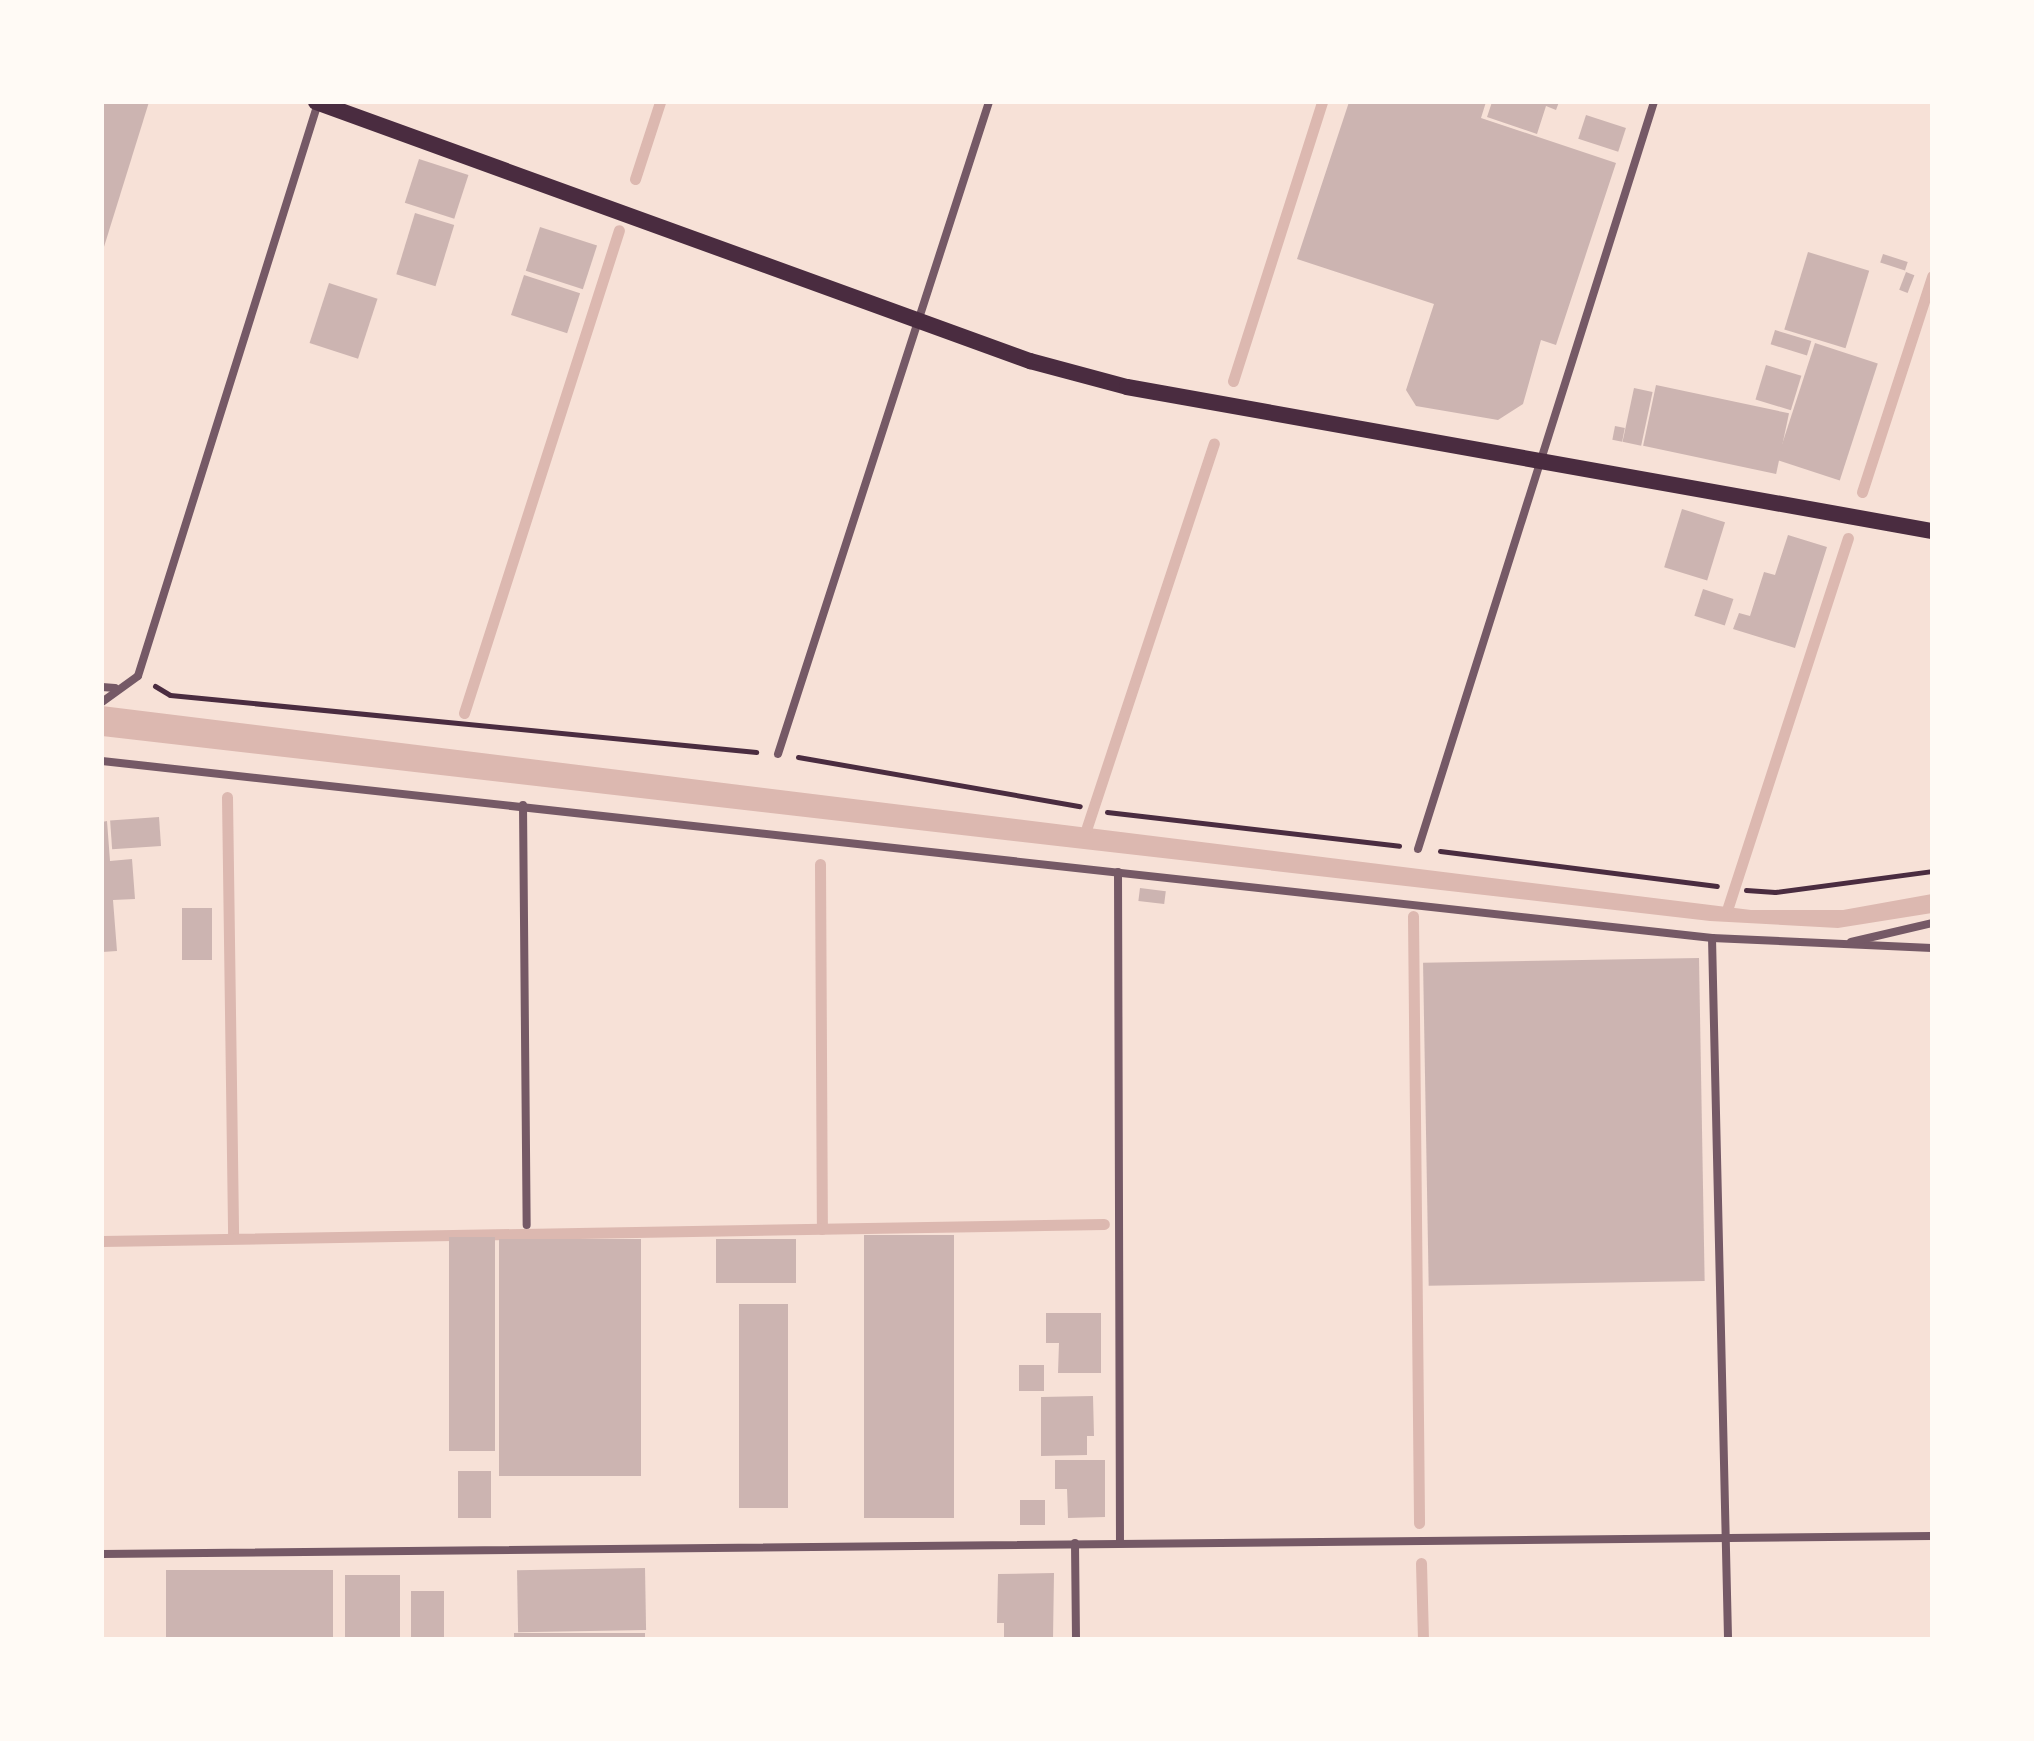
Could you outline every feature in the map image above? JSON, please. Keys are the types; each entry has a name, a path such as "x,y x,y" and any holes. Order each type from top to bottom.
{"main road":[{"path":"317,102 921,317 1030,361 1127,387 1932,531"}],"street":[{"path":"102,702 115,688 138,676 317,102"},
{"path":"778,754 989,102"},
{"path":"1418,849 1654,102"},
{"path":"102,687 115,688"},
{"path":"102,761 1712,938 1828,946 1932,948"},
{"path":"523,805 527,1225"},
{"path":"1118,872 1120,1542"},
{"path":"1828,946 1932,923"},
{"path":"1712,938 1728,1639"},
{"path":"102,1554 1932,1536"},
{"path":"1075,1543 1076,1639"}],"path":[{"path":"138,676 170,695 778,754 1080,806"},
{"path":"1746,890 1775,892 1932,871"}],"shaded area":[{"path":"102,706 1751,910 1843,910 1932,894 1932,913 1838,928 1710,921 102,736"}],"building":[{"path":"102,102 149,102 103,250 102,250"},
{"path":"1349,102 1486,102 1481,118 1616,163 1556,345 1541,340 1523,404 1498,420 1416,406 1406,390 1434,304 1297,259"},
{"path":"1492,102 1559,102 1556,110 1546,106 1537,134 1487,117"},
{"path":"1586,115 1626,128 1618,152 1578,139"},
{"path":"419,159 468,175 454,219 405,203"},
{"path":"415,213 454,225 435,286 396,274"},
{"path":"540,227 597,246 583,289 526,271"},
{"path":"1808,252 1869,271 1846,348 1784,329"},
{"path":"1883,254 1908,262 1905,271 1880,263"},
{"path":"1906,272 1914,275 1908,293 1899,290"},
{"path":"524,275 580,293 567,333 511,315"},
{"path":"329,283 378,299 358,359 310,343"},
{"path":"1775,330 1811,341 1807,355 1771,344"},
{"path":"1815,343 1878,363 1840,480 1777,460"},
{"path":"1766,365 1801,376 1791,410 1755,399"},
{"path":"1656,385 1789,413 1776,474 1643,446"},
{"path":"1634,388 1653,392 1641,446 1623,442"},
{"path":"1615,426 1625,428 1622,442 1612,440"},
{"path":"1682,509 1725,522 1707,580 1664,567"},
{"path":"1788,535 1827,547 1795,648 1733,629 1739,613 1750,616 1764,572 1775,575"},
{"path":"1703,589 1733,599 1725,626 1694,616"},
{"path":"159,817 161,846 112,849 110,820"},
{"path":"107,821 110,861 132,859 135,899 113,900 117,951 102,952 102,822"},
{"path":"1140,888 1166,891 1164,904 1138,901"},
{"path":"182,908 212,908 212,960 182,960"},
{"path":"1699,958 1705,1281 1429,1286 1423,963"},
{"path":"864,1235 954,1235 954,1518 864,1518"},
{"path":"449,1237 495,1237 495,1451 449,1451"},
{"path":"499,1239 641,1239 641,1476 499,1476"},
{"path":"716,1239 796,1239 796,1283 716,1283"},
{"path":"739,1304 788,1304 788,1508 739,1508"},
{"path":"1046,1313 1101,1313 1101,1373 1058,1373 1059,1343 1046,1343"},
{"path":"1019,1365 1044,1365 1044,1391 1019,1391"},
{"path":"1093,1396 1094,1436 1087,1436 1087,1455 1041,1456 1041,1397"},
{"path":"1055,1460 1105,1460 1105,1517 1068,1518 1067,1489 1055,1489"},
{"path":"458,1471 491,1471 491,1518 458,1518"},
{"path":"1020,1500 1045,1500 1045,1525 1020,1525"},
{"path":"645,1568 646,1630 518,1632 517,1570"},
{"path":"166,1570 333,1570 333,1639 166,1639"},
{"path":"1054,1573 1053,1639 1004,1639 1004,1623 997,1623 998,1574"},
{"path":"345,1575 400,1575 400,1639 345,1639"},
{"path":"411,1591 444,1591 444,1639 411,1639"},
{"path":"514,1633 645,1633 645,1639 514,1639"}],"waterway":[{"path":"635,179 660,102"},
{"path":"1233,381 1322,102"},
{"path":"464,713 619,230"},
{"path":"1862,492 1932,276"},
{"path":"1087,827 1214,444"},
{"path":"1728,907 1848,538"},
{"path":"227,797 233,1238"},
{"path":"820,864 822,1229"},
{"path":"1413,916 1419,1523"},
{"path":"102,1241 1104,1224"},
{"path":"1421,1563 1423,1639"}]}
